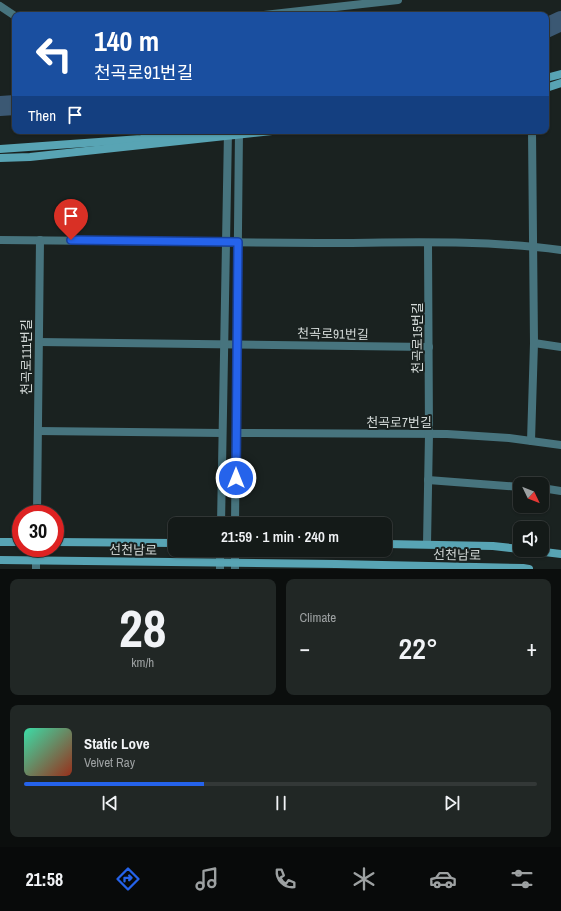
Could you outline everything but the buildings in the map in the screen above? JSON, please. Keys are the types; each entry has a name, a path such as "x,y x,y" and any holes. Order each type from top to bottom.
{"main road":[{"path":"549,77 561,74"},
{"path":"549,87 561,83"},
{"path":"0,149 141,139 184,134"},
{"path":"0,158 30,157 220,134"},
{"path":"0,542 12,542"},
{"name":"선천남로","path":"64,542 168,543"},
{"name":"선천남로","path":"392,544 493,546 513,548"},
{"path":"549,553 561,554"},
{"name":"선천남로","path":"0,560 36,565 530,569"}],"street":[{"path":"291,12 398,0"},
{"path":"0,6 12,14"},
{"path":"221,517 228,134"},
{"path":"235,517 239,134"},
{"path":"531,441 534,343 532,134"},
{"path":"0,240 481,243 533,246 561,250"},
{"name":"천곡로111번길","path":"37,505 40,240"},
{"name":"천곡로15번길","path":"427,544 429,434 428,243"},
{"name":"천곡로91번길","path":"39,342 428,347"},
{"path":"534,343 561,347"},
{"path":"38,431 222,433"},
{"name":"천곡로7번길","path":"236,433 455,434 509,438 561,445"},
{"path":"428,480 513,486"},
{"path":"549,489 561,491"}],"waterway":[{"path":"549,27 561,21"},
{"path":"0,106 12,105"}],"route":[{"path":"71,240 238,242 236,478"}]}
